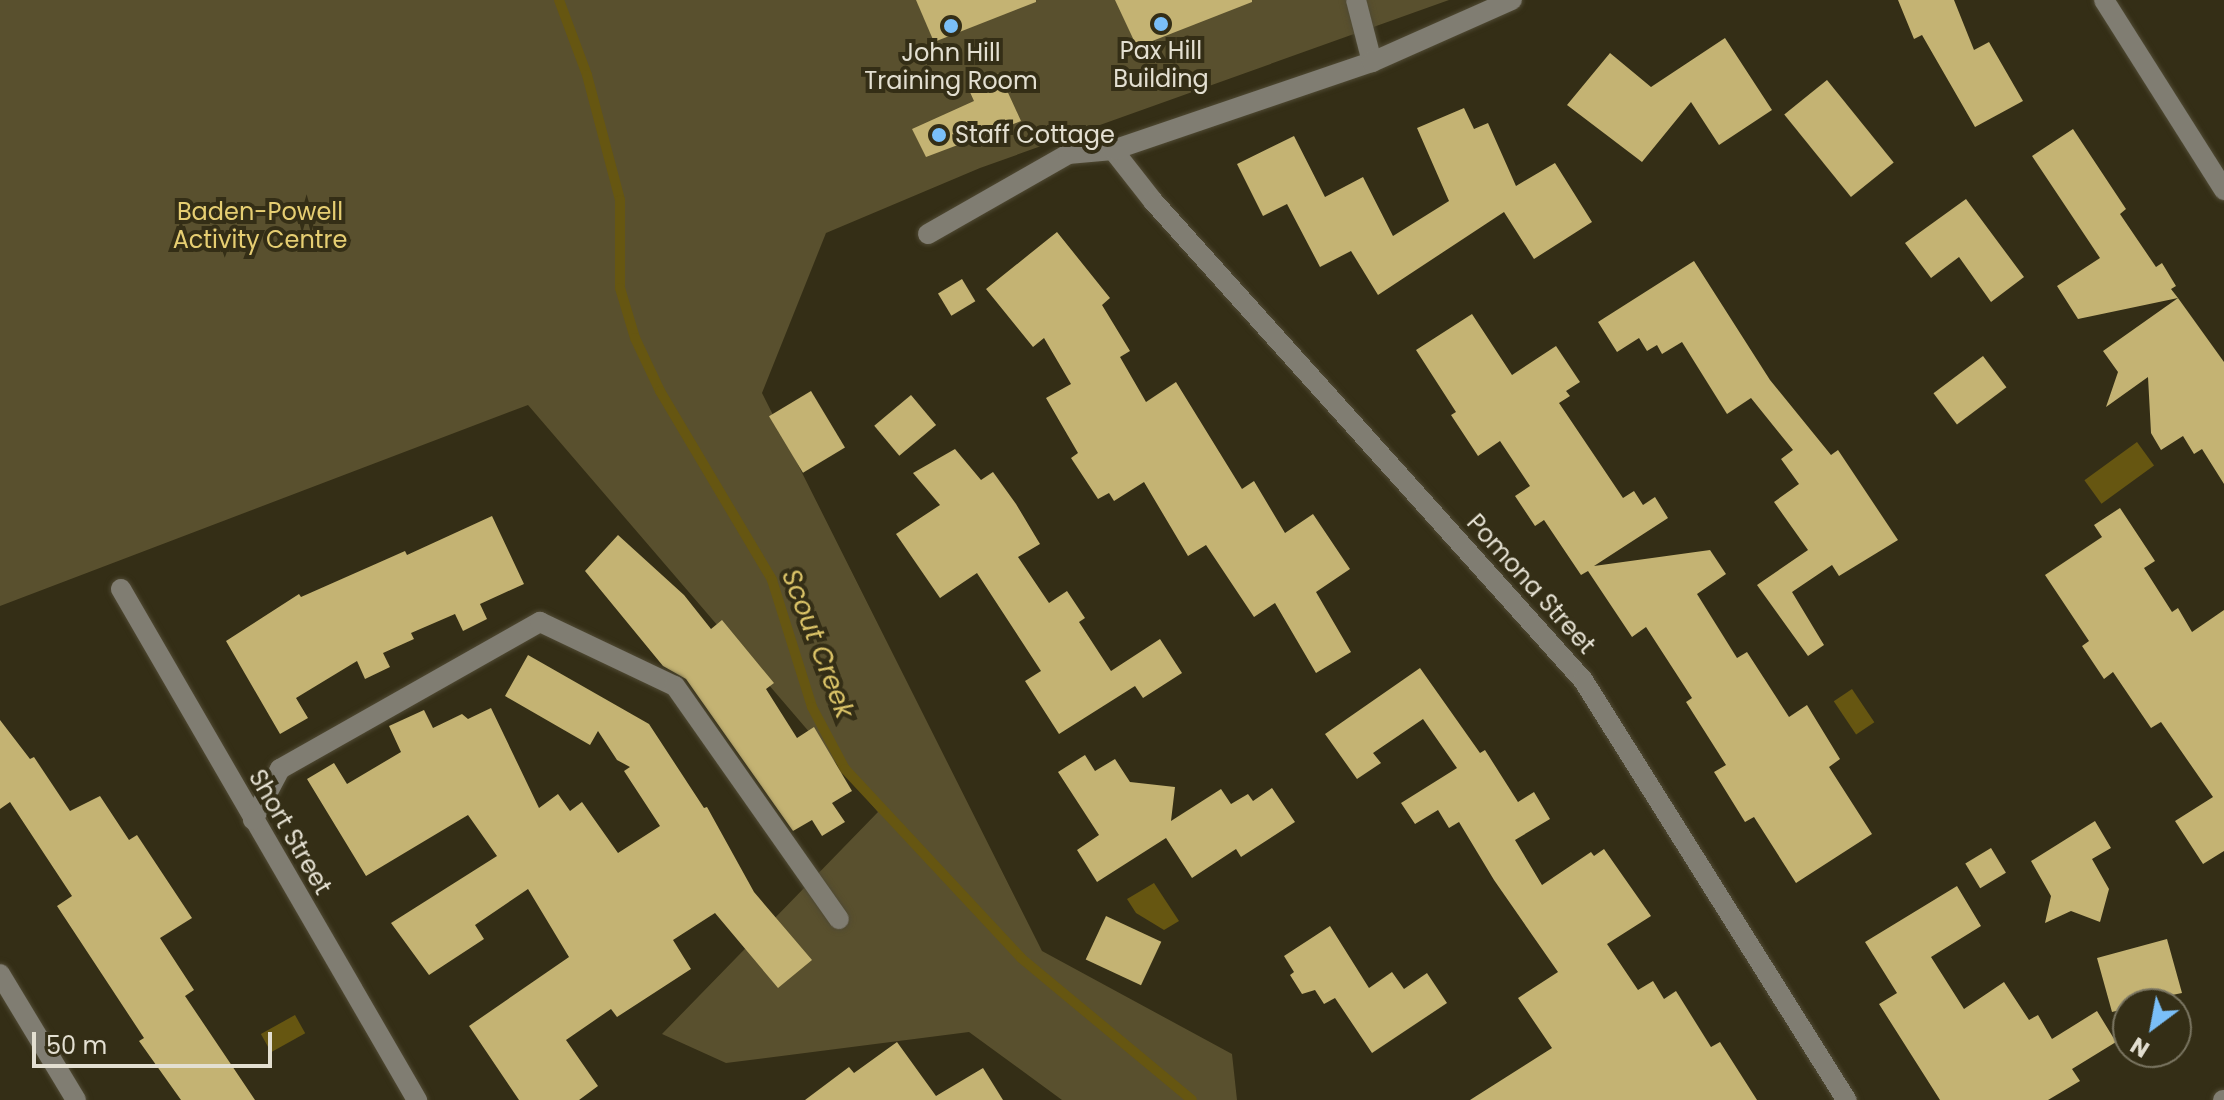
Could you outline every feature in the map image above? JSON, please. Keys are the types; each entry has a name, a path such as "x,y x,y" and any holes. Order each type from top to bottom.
{"street":[{"path":"1356,0 1372,62"},
{"path":"928,234 1068,154 1113,150 1372,62 1512,0"},
{"path":"2104,0 2224,190"},
{"name":"Pomona Street","path":"1113,150 1153,201 1583,680 1846,1100"},
{"name":"Short Street","path":"121,589 417,1100"},
{"path":"253,820 280,769 540,622 675,686 839,919"},
{"path":"0,974 76,1100"}],"green space":[{"name":"Baden-Powell Activity Centre","path":"0,0 1449,0 980,168 826,233 762,393 1042,951 1232,1054 1237,1100 1062,1100 969,1032 726,1063 662,1034 878,812 528,405 0,606"}],"shaded area":[{"path":"2137,442 2154,465 2101,504 2084,480"},
{"path":"1852,689 1874,722 1856,734 1834,701"},
{"path":"1154,883 1179,921 1164,930 1136,913 1127,899"},
{"path":"295,1015 305,1033 271,1052 261,1034"}],"building":[{"name":"John Hill Training Room","path":"916,0 1036,0 1036,2 934,42"},
{"name":"Pax Hill Building","path":"1115,0 1252,0 1252,2 1137,47"},
{"path":"1898,0 1954,0 1974,50 1989,42 2023,101 1975,127 1922,35 1914,39"},
{"path":"1725,38 1772,110 1719,145 1691,102 1642,162 1567,105 1610,53 1651,87"},
{"path":"999,73 1021,121 926,157 912,129 974,101 969,90"},
{"path":"1827,80 1894,162 1851,197 1784,115"},
{"path":"1464,108 1474,129 1488,123 1516,186 1555,163 1592,222 1534,259 1504,212 1378,295 1351,251 1320,267 1287,204 1263,216 1237,164 1294,136 1325,197 1363,177 1393,236 1449,201 1417,128"},
{"path":"2073,129 2126,209 2120,214 2156,267 2162,263 2176,286 2171,289 2178,298 2078,319 2057,286 2100,258 2032,156"},
{"path":"1966,199 2024,277 1991,302 1959,257 1931,278 1905,243"},
{"path":"1057,232 1110,298 1102,305 1130,351 1120,357 1146,402 1176,382 1242,489 1254,481 1285,533 1313,514 1350,569 1316,592 1351,652 1316,673 1275,603 1254,617 1206,545 1188,556 1144,482 1114,501 1109,493 1098,499 1071,458 1078,453 1046,398 1071,384 1044,338 1033,347 986,289"},
{"path":"1694,261 1770,380 1831,455 1838,450 1898,540 1839,576 1832,565 1792,592 1824,645 1808,656 1757,585 1808,550 1774,502 1799,484 1781,459 1793,450 1751,398 1727,414 1682,342 1662,354 1657,345 1647,351 1639,338 1617,352 1598,322"},
{"path":"962,279 975,301 951,316 938,293"},
{"path":"2178,298 2224,362 2224,484 2202,449 2194,454 2183,436 2161,450 2151,433 2148,377 2106,407 2118,372 2103,351"},
{"path":"1472,314 1512,375 1556,346 1580,382 1566,391 1570,396 1559,403 1623,498 1634,491 1643,505 1655,497 1668,518 1594,566 1710,550 1726,574 1697,594 1737,658 1747,652 1789,717 1807,705 1840,759 1829,767 1872,834 1796,883 1754,817 1745,822 1714,772 1726,765 1686,702 1692,698 1646,627 1632,637 1588,571 1581,575 1544,520 1535,526 1515,496 1530,486 1500,441 1478,456 1451,415 1456,412 1416,350"},
{"path":"1983,356 2006,387 1957,424 1933,393"},
{"path":"811,391 845,448 803,473 769,416"},
{"path":"911,395 936,425 899,456 874,426"},
{"path":"955,449 981,480 993,472 1016,504 1040,544 1018,557 1049,603 1067,591 1085,618 1079,622 1111,671 1160,639 1182,673 1143,698 1135,686 1059,734 1025,681 1041,671 977,573 940,598 896,534 940,505 913,473"},
{"path":"2120,508 2155,561 2144,568 2172,612 2178,608 2192,632 2224,610 2224,851 2203,864 2175,821 2213,797 2161,722 2151,728 2113,672 2104,679 2082,646 2089,641 2045,575 2102,537 2094,525"},
{"path":"492,516 524,584 480,604 487,619 463,631 455,614 411,633 414,639 383,653 390,667 365,679 357,661 296,698 308,718 280,734 226,641 299,594 301,597 405,551 407,555"},
{"path":"618,535 684,595 711,629 722,620 774,683 766,689 797,738 814,727 852,791 832,803 845,822 822,836 812,820 793,831 686,679 663,666 585,571"},
{"path":"528,655 649,724 704,808 707,807 754,892 812,960 778,988 715,913 673,940 691,969 617,1017 611,1009 566,1040 598,1086 579,1100 519,1100 469,1026 569,957 528,889 475,925 484,939 429,975 391,923 497,856 468,815 366,876 307,779 334,763 347,784 401,752 389,726 424,710 433,728 462,714 468,719 491,708 539,808 558,794 570,811 582,802 618,853 660,826 624,771 630,767 617,760 598,731 590,745 505,696"},
{"path":"1420,668 1480,753 1485,750 1518,802 1534,792 1550,819 1515,840 1542,885 1591,852 1594,856 1604,849 1651,916 1607,944 1638,990 1653,981 1664,999 1676,991 1711,1047 1720,1042 1757,1100 1470,1100 1552,1048 1518,998 1558,972 1494,880 1459,822 1449,828 1438,810 1415,824 1401,803 1457,768 1423,719 1373,753 1381,763 1357,779 1325,734"},
{"path":"0,720 30,759 34,757 70,811 100,796 129,840 137,835 192,918 160,938 194,990 185,996 255,1100 181,1100 139,1041 144,1038 57,906 72,896 10,802 0,809"},
{"path":"1085,755 1095,771 1115,759 1130,782 1175,787 1171,821 1221,789 1231,804 1248,794 1253,801 1272,788 1295,822 1241,857 1236,849 1192,878 1166,838 1097,882 1077,850 1099,835 1058,772"},
{"path":"2095,821 2111,848 2092,859 2109,889 2100,922 2071,911 2045,923 2051,896 2031,861"},
{"path":"1991,848 2006,873 1980,888 1965,863"},
{"path":"1957,886 1981,926 1931,957 1964,1009 2004,982 2029,1020 2038,1015 2052,1039 2097,1011 2112,1035 2112,1044 2072,1069 2080,1081 2048,1100 1940,1100 1879,1004 1897,993 1865,942"},
{"path":"1106,916 1161,942 1141,985 1086,960"},
{"path":"1330,926 1369,988 1392,972 1404,989 1427,973 1447,1003 1372,1053 1335,998 1324,1004 1315,990 1302,994 1290,975 1294,972 1284,956"},
{"path":"2167,939 2181,988 2112,988 2112,1012 2097,958"},
{"path":"897,1042 936,1096 983,1068 1003,1100 805,1100 849,1067 854,1073"}],"waterway":[{"name":"Scout Creek","path":"559,0 587,75 620,200 620,288 635,338 660,391 772,580 812,707 845,769 1021,958 1192,1100"}],"place":[{"name":"Pax Hill Building","path":"1161,24"},
{"name":"John Hill Training Room","path":"951,26"},
{"name":"Staff Cottage","path":"939,135"}]}
